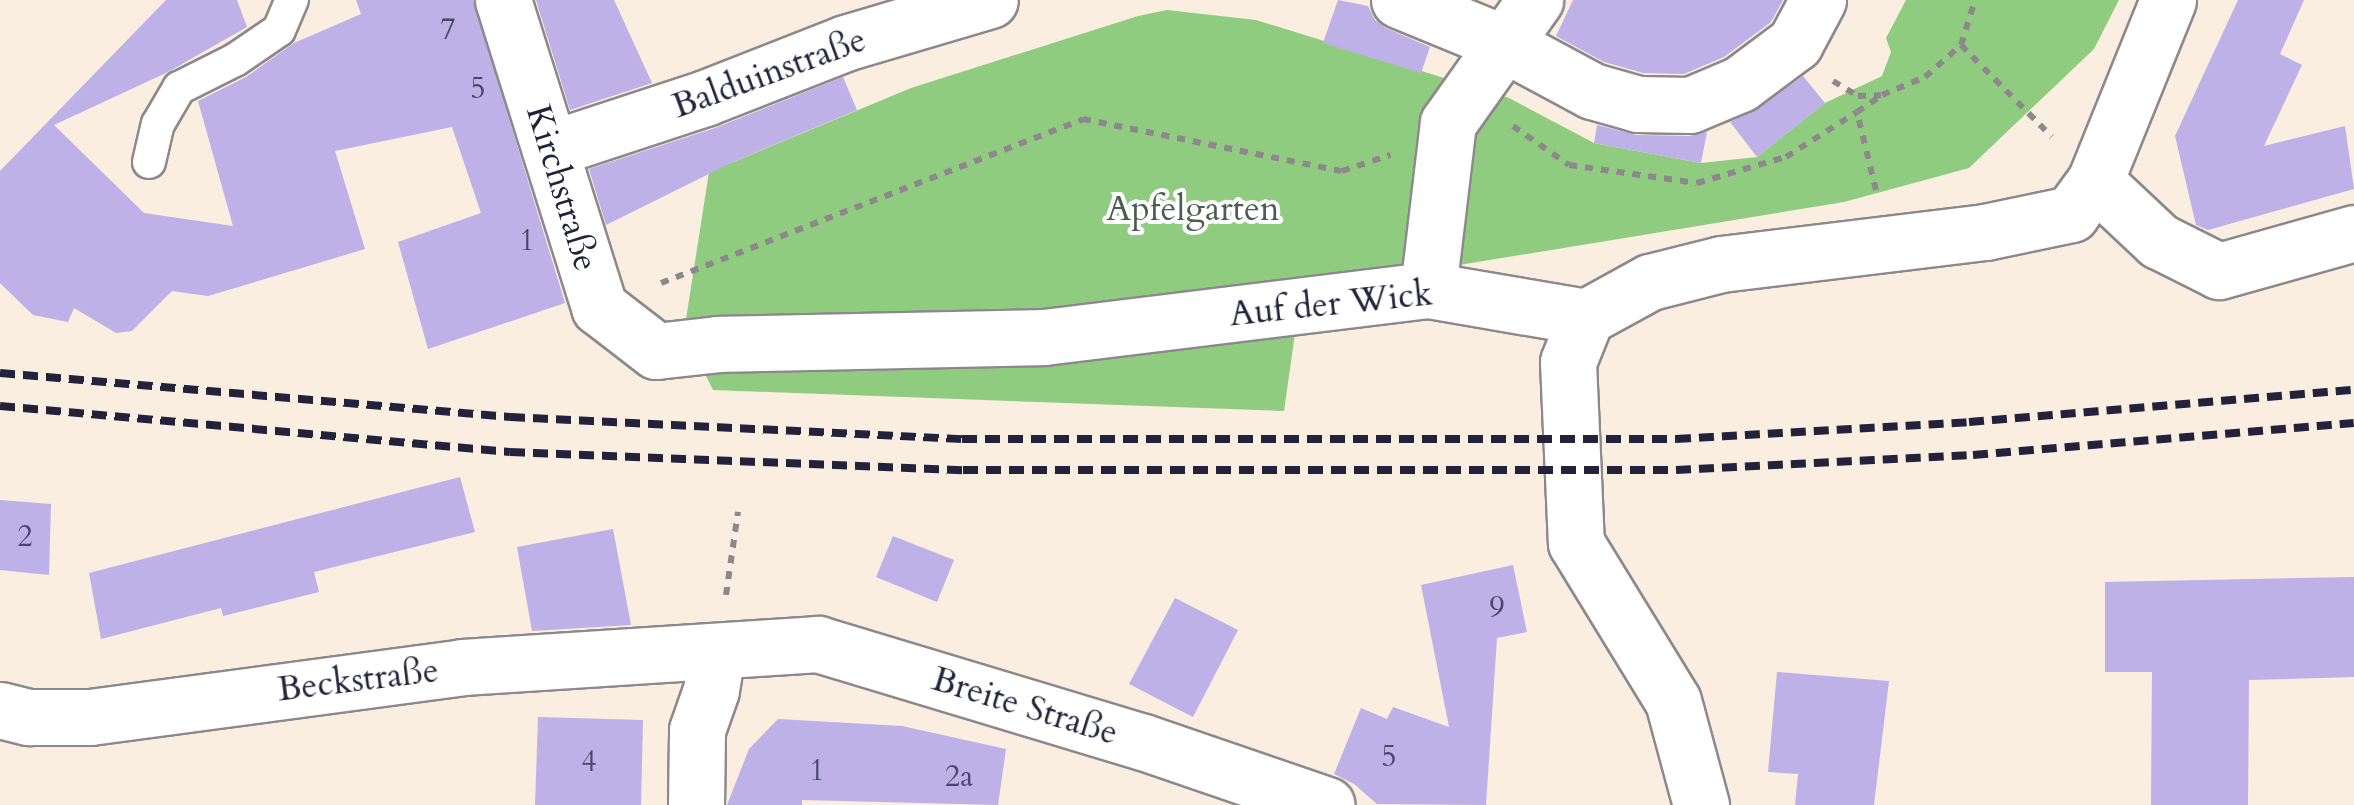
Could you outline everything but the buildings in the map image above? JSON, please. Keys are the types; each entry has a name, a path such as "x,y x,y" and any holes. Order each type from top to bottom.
{"street":[{"name":"Kirchstraße","path":"503,0 599,307 656,350"},
{"name":"Balduinstraße","path":"550,148 706,98 844,42 990,0"},
{"path":"1399,0 1502,42 1592,91 1638,104 1690,105 1740,84 1795,43 1818,0"},
{"path":"1428,290 1448,124 1535,0"},
{"path":"1701,805 1673,702 1576,543 1568,362 1586,317 1650,282 1703,269 1985,232 2070,214 2095,181 2168,0"},
{"path":"2095,181 2158,240 2218,270 2354,233"},
{"name":"Auf der Wick","path":"656,350 718,344 1044,337 1428,290 1586,317"},
{"name":"Breite Straße","path":"717,651 818,644 1143,742 1327,805"},
{"path":"696,805 697,730 711,690 717,651"},
{"name":"Beckstraße","path":"0,710 29,717 90,717 463,667 717,651"}],"lane":[{"path":"148,162 158,124 178,88 234,60 279,30 292,0"}],"path":[{"path":"599,307 1082,120 1342,171 1398,152 1448,124 1510,124 1569,165 1697,183 1786,157 1882,95 1925,77 1962,45 1975,0"},
{"path":"1962,45 2095,181"},
{"path":"1840,88 1858,96 1882,95"},
{"path":"1857,112 1889,242"},
{"path":"717,651 738,512"}],"green space":[{"name":"Apfelgarten","path":"1906,0 2119,0 2094,49 1969,168 1844,202 1301,291 1284,411 713,390 684,332 709,172 911,88 1138,16 1167,10 1256,20 1509,98 1594,143 1701,163 1757,157 1825,103 1882,76 1891,52 1886,38"}],"railway":[{"path":"0,373 510,417 962,439 1676,439 1969,422 2354,390"},
{"path":"0,406 510,452 963,470 1676,470 1973,455 2354,423"}]}
